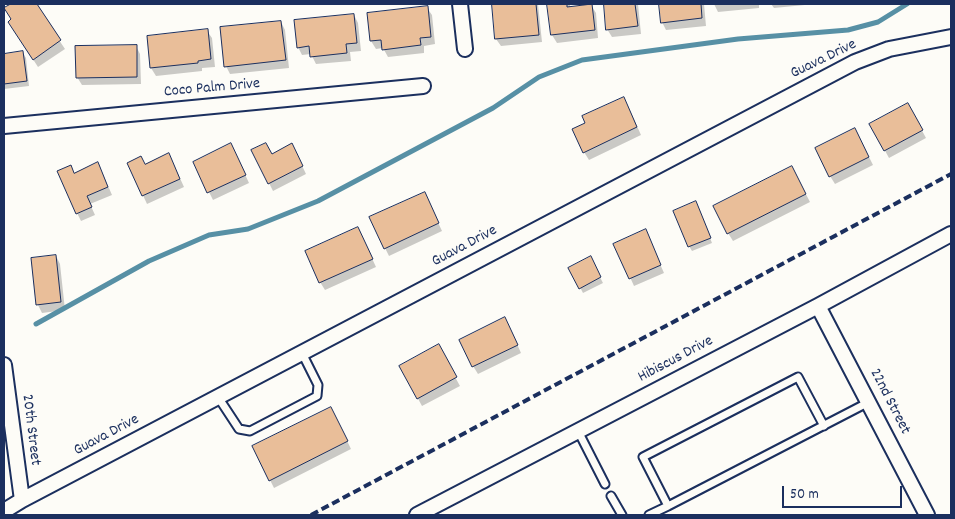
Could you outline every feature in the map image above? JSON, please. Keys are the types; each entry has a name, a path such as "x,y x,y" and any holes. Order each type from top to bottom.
{"street":[{"path":"460,4 465,49"},
{"name":"Guava Drive","path":"4,511 302,352 855,62 889,49 951,37"},
{"name":"Coco Palm Drive","path":"4,126 423,86"},
{"name":"Hibiscus Drive","path":"417,515 818,306 951,234"},
{"name":"22nd Street","path":"818,306 927,515"},
{"name":"20th Street","path":"4,365 22,500"}],"lane":[{"path":"218,397 239,429 250,432 317,396 318,385 302,352"},
{"path":"668,506 643,457 790,381 798,377 824,426"},
{"path":"649,515 869,402"},
{"path":"578,431 605,484"},
{"path":"611,496 622,515"}],"building":[{"path":"11,4 37,4 61,40 33,60 8,22 11,19 4,8"},
{"path":"492,4 536,4 539,35 495,39"},
{"path":"547,4 567,4 567,7 592,4 595,30 551,35"},
{"path":"604,4 635,4 638,26 606,30"},
{"path":"659,4 701,4 702,18 661,23"},
{"path":"428,6 431,37 420,38 421,45 382,50 381,40 370,41 367,13"},
{"path":"354,14 357,43 346,44 347,53 310,57 309,46 297,48 294,20"},
{"path":"281,21 286,60 224,67 220,27"},
{"path":"208,29 211,59 198,61 198,63 150,68 147,36"},
{"path":"137,45 137,77 76,78 75,46"},
{"path":"23,51 27,81 4,84 4,54"},
{"path":"624,97 637,127 583,153 572,129 585,123 582,116"},
{"path":"908,103 923,130 884,151 869,124"},
{"path":"855,128 869,157 829,177 815,148"},
{"path":"231,143 246,175 207,193 193,162"},
{"path":"266,143 272,154 292,143 303,166 268,184 251,150"},
{"path":"169,153 180,179 142,196 127,163 141,156 145,164"},
{"path":"98,162 108,187 87,196 92,207 76,214 57,171 71,165 74,173"},
{"path":"792,166 806,194 727,234 713,206"},
{"path":"425,192 439,223 384,249 369,217"},
{"path":"696,201 711,238 688,247 673,211"},
{"path":"358,227 373,259 319,283 305,251"},
{"path":"646,229 661,265 629,279 613,244"},
{"path":"56,255 61,302 36,305 31,258"},
{"path":"591,256 601,277 579,289 568,268"},
{"path":"505,317 518,345 472,367 459,340"},
{"path":"439,344 457,377 417,399 399,366"},
{"path":"331,407 348,441 269,481 252,446"}],"waterway":[{"path":"36,324 149,261 209,235 248,229 318,201 493,108 539,77 582,60 738,39 848,30 878,22 907,4"}],"railway":[{"path":"311,515 951,174"}]}
